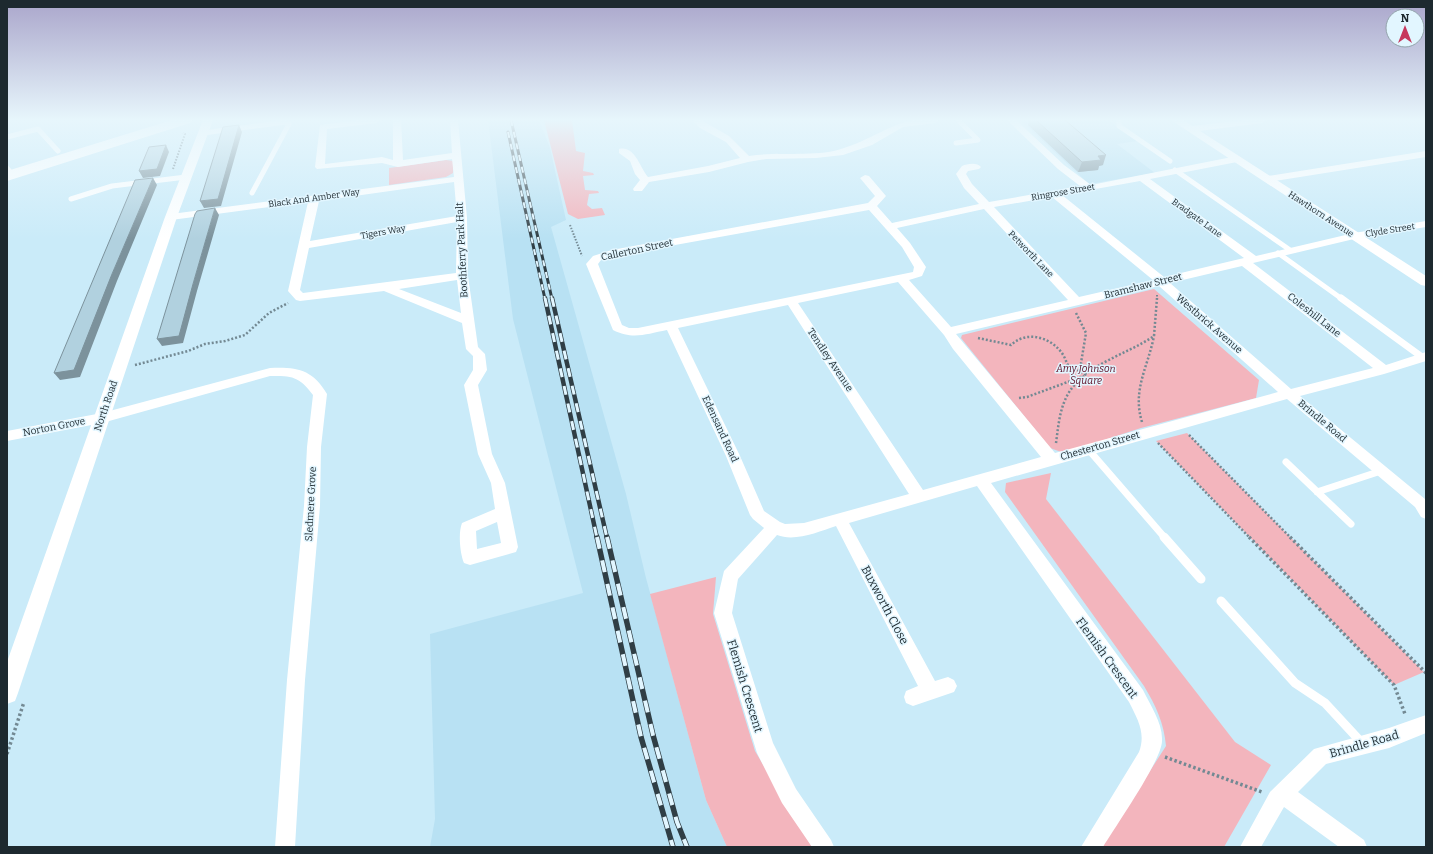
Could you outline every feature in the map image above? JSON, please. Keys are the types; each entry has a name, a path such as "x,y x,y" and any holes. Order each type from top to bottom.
{"main road":[{"path":"8,171 36,160"},
{"path":"8,171 50,160"}],"street":[{"name":"North Road","path":"7,693 171,217 193,160"},
{"path":"321,160 320,167 382,160 398,164 429,160"},
{"path":"398,160 398,164"},
{"name":"Boothferry Park Halt","path":"457,160 462,218 462,276 472,350 478,354 480,370 471,386 485,454 498,483 503,512"},
{"path":"634,160 640,174 646,180"},
{"path":"638,189 646,180 709,169 744,160"},
{"path":"1053,160 1089,188"},
{"name":"Ringrose Street","path":"889,227 985,206 1076,189 1089,188 1232,160"},
{"name":"Hawthorn Avenue","path":"1238,160 1426,282"},
{"path":"1268,179 1389,160"},
{"path":"957,162 965,168 976,167"},
{"name":"Petworth Lane","path":"965,168 960,174 985,206 1077,302"},
{"name":"Bradgate Lane","path":"1141,177 1248,260"},
{"path":"865,178 881,196 871,206 889,227"},
{"name":"Black And Amber Way","path":"171,217 458,179"},
{"name":"Westbrick Avenue","path":"1054,193 1161,281 1289,394"},
{"path":"314,198 307,238 303,246 294,291 300,297 462,276"},
{"name":"Callerton Street","path":"871,206 612,253 597,258 592,264 617,327 627,332 638,332 918,274 920,267 906,245 889,227"},
{"name":"Tigers Way","path":"303,246 462,218"},
{"name":"Clyde Street","path":"1354,236 1426,224"},
{"name":"Bramshaw Street","path":"948,332 1354,236"},
{"name":"Coleshill Lane","path":"1248,260 1384,370"},
{"path":"901,278 948,332 957,346 1051,459"},
{"path":"386,287 467,320"},
{"name":"Tendley Avenue","path":"791,301 870,419 919,496"},
{"name":"Edensand Road","path":"671,325 733,456 758,515 774,527"},
{"name":"Chesterton Street","path":"774,527 784,531 804,529 1178,424 1384,370 1424,357"},
{"name":"Sledmere Grove","path":"102,418 270,372 295,371 309,378 320,394 314,447 312,506 296,680 285,847"},
{"name":"Brindle Road","path":"1289,394 1424,505"},
{"name":"Norton Grove","path":"7,436 102,418"},
{"name":"Flemish Crescent","path":"980,479 1033,555 1136,696 1148,719 1153,741 1147,758 1091,847"},
{"name":"Buxworth Close","path":"839,518 940,689 912,697"},
{"name":"Flemish Crescent","path":"774,527 730,576 723,613 764,746 790,796 824,847"},
{"name":"Brindle Road","path":"1250,847 1280,796 1321,756 1389,738 1419,727"},
{"path":"1280,796 1357,847"}],"lane":[{"path":"252,193 270,160"},
{"path":"1175,170 1290,250"},
{"path":"71,198 112,186 186,177"},
{"path":"1278,253 1424,357"},
{"path":"1088,449 1201,579"},
{"path":"1286,462 1352,524"},
{"path":"1317,492 1381,471"},
{"path":"1221,601 1295,683 1325,703 1364,745"}],"path":[{"path":"170,179 176,160"},
{"path":"570,225 585,264 592,264"},
{"path":"1161,281 1156,298 1157,316 1152,350 1141,375 1137,391 1140,417 1147,433 1394,685 1419,727"},
{"path":"135,366 175,355 205,344 225,341 245,335 269,314 300,297"},
{"path":"1077,302 1074,308 1086,333 1081,363 1086,375"},
{"path":"1051,459 1057,441 1059,422 1065,400 1075,384 1112,358 1138,348 1154,336"},
{"path":"976,338 1011,345 1019,339 1030,337 1056,344 1063,352 1067,364 1086,375"},
{"path":"1002,400 1027,397 1086,375"},
{"path":"1178,424 1426,673"},
{"path":"1149,751 1247,786 1280,796"}],"shaded area":[{"path":"493,160 553,160 566,220 551,227 626,494 646,578 706,800 727,847 430,847 435,819 430,634 583,593 513,319"},
{"path":"1063,160 1138,160 1155,173 1089,184"}],"green space":[{"path":"446,160 453,161 453,173 446,177 389,185 389,168"},
{"path":"554,160 584,160 583,171 593,173 594,175 583,176 585,190 598,191 599,193 589,194 587,205 592,209 602,208 605,215 578,219 568,214"},
{"name":"Amy Johnson Square","path":"1154,289 1259,380 1256,398 1141,428 1064,453 1050,448 961,338 962,335"},
{"path":"1187,433 1424,672 1394,685 1156,441"},
{"path":"1051,473 1046,499 1235,742 1271,765 1224,847 1101,847 1166,746 1165,738 1159,715 1144,686 1005,492 1006,483"},
{"path":"716,577 713,614 755,751 812,847 727,847 706,800 650,594"}],"building":[{"path":"144,160 160,160 157,169 139,171"},
{"path":"213,160 229,160 218,199 200,201"},
{"path":"1080,160 1101,160 1082,162"},
{"path":"153,178 112,274 74,370 54,373 135,180"},
{"path":"215,208 179,336 157,339 195,214 197,211"}],"railway":[{"path":"514,160 545,299"},
{"path":"520,160 552,299"},
{"path":"545,298 597,538"},
{"path":"552,298 607,538"},
{"path":"597,537 641,737 673,847"},
{"path":"607,537 653,735 677,822 687,847"}]}
